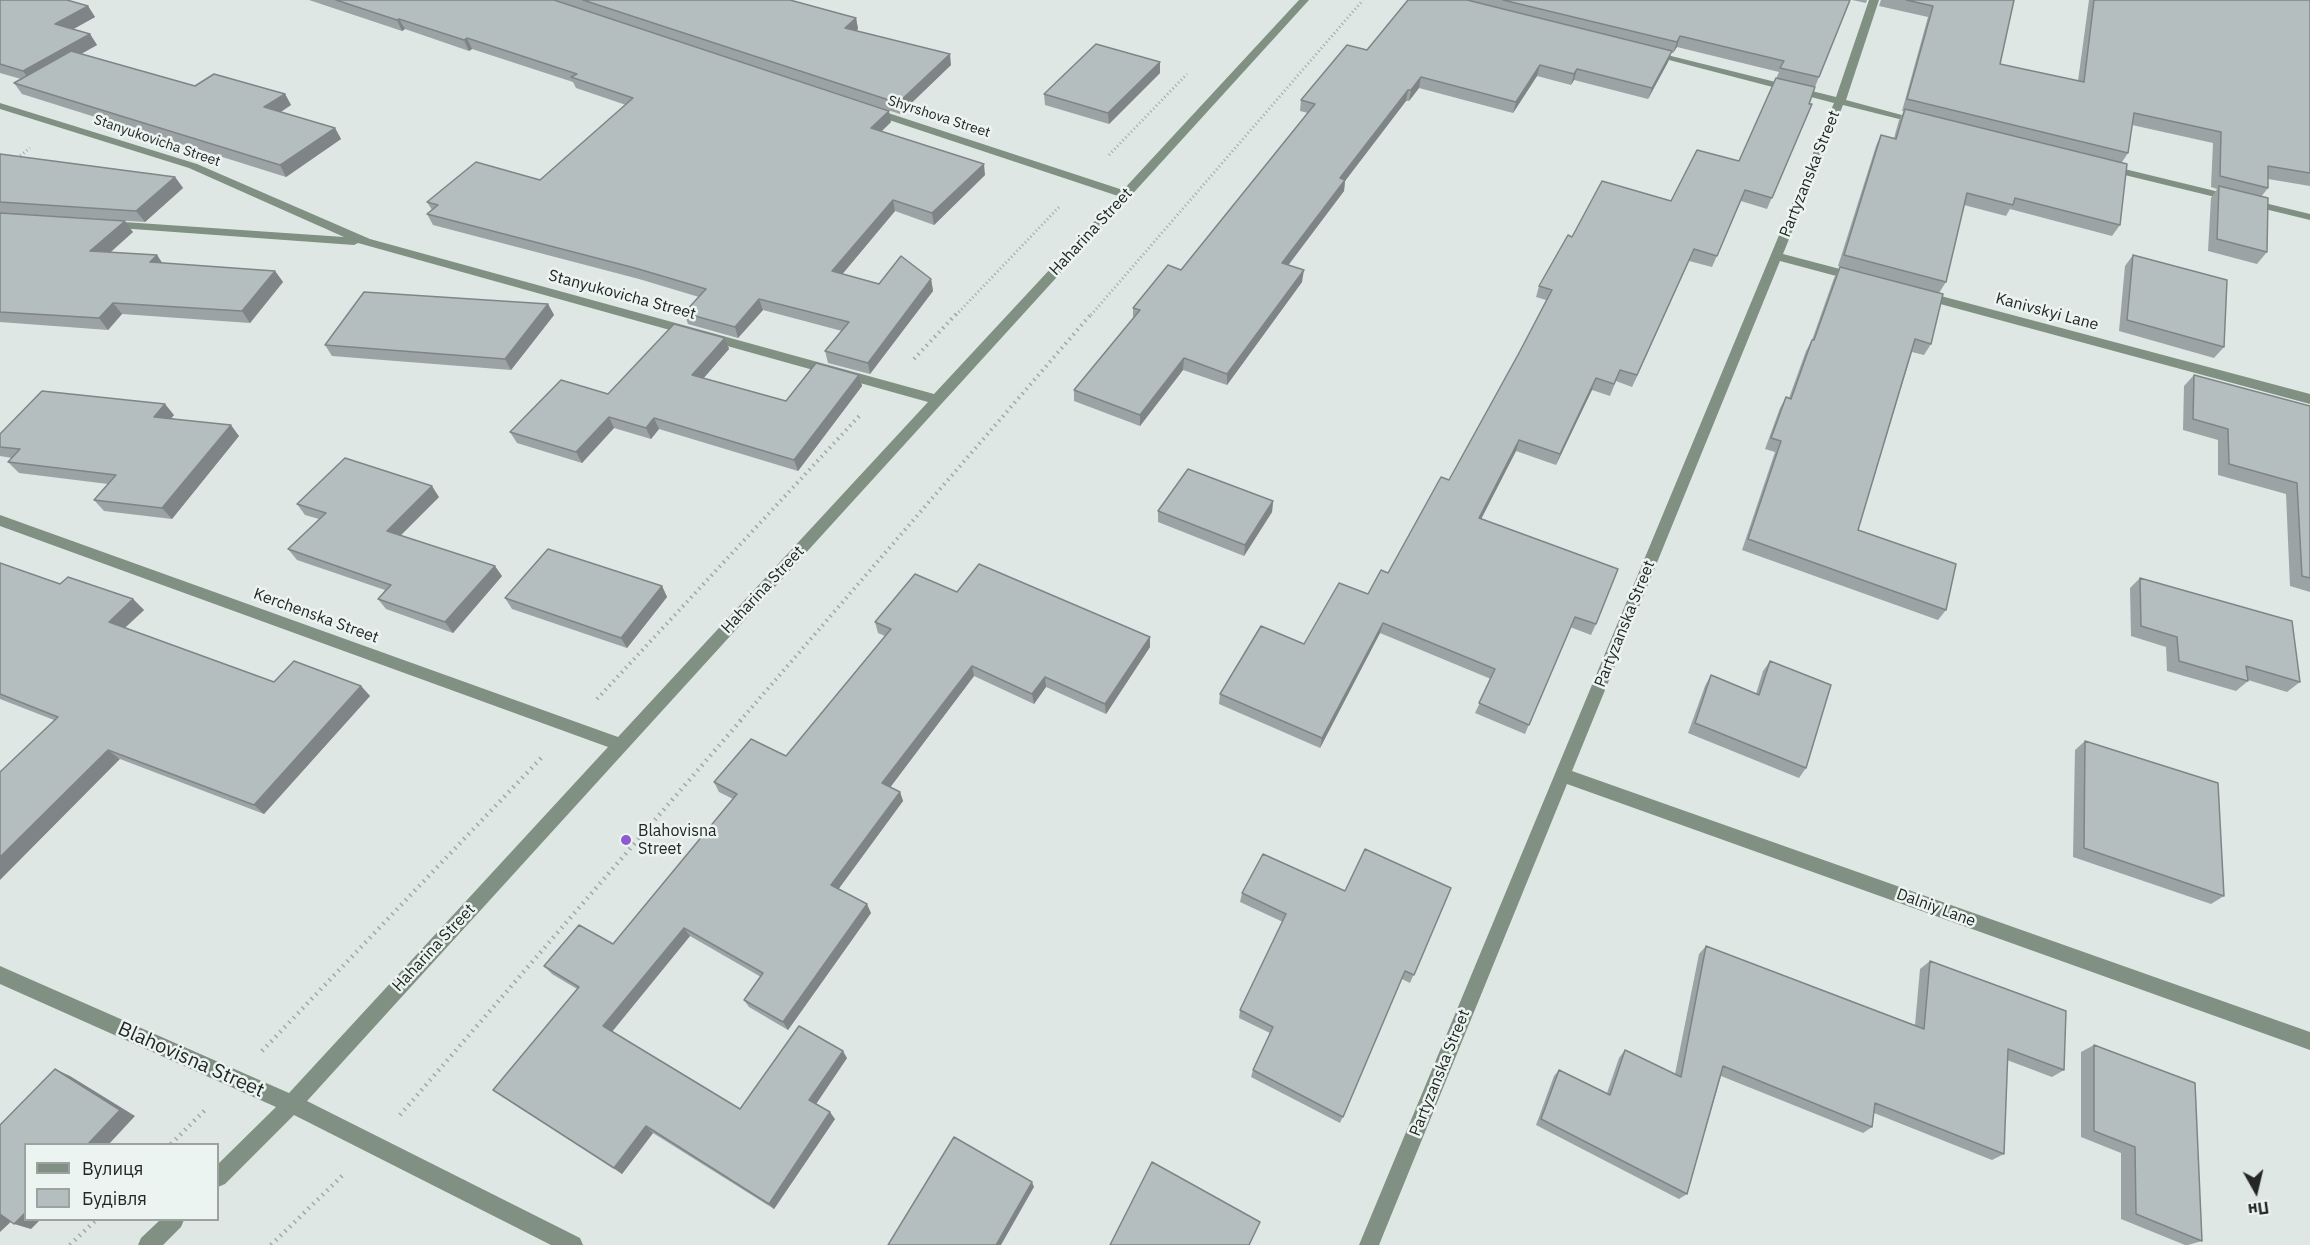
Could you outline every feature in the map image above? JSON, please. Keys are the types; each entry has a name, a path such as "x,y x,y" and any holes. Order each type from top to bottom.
{"street":[{"name":"Haharina Street","path":"219,1176 292,1104 1304,0"},
{"name":"Partyzanska Street","path":"1369,1245 1840,101 1874,0"},
{"path":"1644,52 1932,124"},
{"name":"Stanyukovicha Street","path":"0,106 193,166 366,242 938,400"},
{"name":"Shyrshova Street","path":"856,106 1126,195"},
{"path":"2092,164 2310,217"},
{"name":"Stanyukovicha Street","path":"94,224 366,242"},
{"path":"1776,256 1867,280"},
{"name":"Kanivskyi Lane","path":"1912,292 2310,399"},
{"name":"Kerchenska Street","path":"0,520 621,745"},
{"name":"Dalniy Lane","path":"1562,775 2310,1041"},
{"name":"Blahovisna Street","path":"0,975 292,1104 573,1245"},
{"path":"148,1245 173,1221"}],"path":[{"path":"270,1245 374,1145 1363,0"},
{"path":"172,1143 236,1080 571,727 887,386 1192,69"},
{"path":"70,1245 95,1221"}],"building":[{"path":"0,0 67,0 88,6 55,24 90,34 23,71 0,64"},
{"path":"336,0 554,0 889,111 871,128 984,164 932,213 893,200 832,271 879,284 901,256 931,279 868,363 825,351 849,322 759,299 735,327 684,313 706,289 635,268 427,214 438,205 427,202 476,162 540,180 633,98 571,77 577,74 467,38 464,40"},
{"path":"583,0 790,0 856,18 845,28 950,54 898,103"},
{"path":"1408,0 1467,0 1672,51 1652,88 1577,69 1574,74 1540,65 1516,102 1421,77 1411,90 1408,90 1340,178 1345,180 1282,263 1304,270 1227,374 1184,358 1140,415 1074,390 1140,310 1133,308 1168,265 1181,270 1315,104 1301,100 1347,45 1367,50"},
{"path":"1503,0 1850,0 1819,77 1780,68 1784,61 1680,36 1677,42"},
{"path":"1906,0 2014,0 2000,64 2084,82 2094,0 2310,0 2310,173 2268,166 2268,188 2220,176 2221,132 2134,113 2128,153 1907,99 1933,6"},
{"path":"1096,44 1160,62 1108,113 1044,94"},
{"path":"71,51 195,86 214,74 285,94 264,107 335,128 280,165 14,83"},
{"path":"1776,78 1815,87 1809,104 1812,104 1772,198 1745,190 1717,256 1694,249 1637,375 1620,370 1614,384 1596,378 1560,454 1519,440 1479,518 1618,569 1596,624 1575,617 1529,725 1479,703 1495,669 1383,623 1322,738 1220,694 1261,626 1304,644 1339,583 1368,594 1381,570 1388,573 1441,477 1449,480 1519,353 1552,290 1539,286 1568,235 1572,237 1602,181 1671,201 1697,150 1739,161"},
{"path":"1905,109 2127,164 2120,225 2015,198 2013,205 1967,193 1946,282 1844,255 1881,135 1896,139"},
{"path":"0,154 175,177 136,211 0,202"},
{"path":"2219,186 2268,198 2267,252 2217,239"},
{"path":"0,213 125,221 90,251 157,255 150,262 275,271 242,311 113,303 99,318 0,312"},
{"path":"2133,255 2227,280 2224,347 2127,320"},
{"path":"1840,267 1943,294 1931,344 1915,339 1858,530 1956,564 1946,610 1748,539 1781,441 1771,438 1786,397 1791,399"},
{"path":"364,292 548,304 505,359 325,345"},
{"path":"674,324 725,338 692,375 786,401 816,363 859,375 794,460 654,418 646,428 609,417 576,452 510,432 561,380 608,394"},
{"path":"2194,375 2310,406 2310,578 2302,576 2297,483 2229,464 2228,429 2193,419"},
{"path":"42,391 165,404 154,417 231,425 162,508 94,500 116,475 8,462 20,449 0,447 0,434"},
{"path":"345,458 432,486 387,531 495,566 445,622 378,599 391,585 288,549 326,513 297,504"},
{"path":"1188,469 1273,501 1245,545 1158,511"},
{"path":"548,549 662,586 621,638 505,598"},
{"path":"0,563 60,584 68,577 133,599 109,622 274,682 294,661 361,686 254,805 108,750 0,857 0,772 58,717 0,694"},
{"path":"979,564 1150,637 1105,704 1045,677 1032,694 972,666 882,783 900,792 831,885 867,904 783,1022 744,1000 763,973 684,928 603,1026 740,1109 799,1026 843,1051 809,1100 830,1112 769,1204 646,1126 614,1168 493,1090 579,987 544,966 579,925 613,944 737,794 714,782 751,739 786,756 891,629 875,622 915,574 957,592"},
{"path":"2140,578 2292,621 2300,682 2246,666 2248,681 2179,661 2177,637 2141,626"},
{"path":"1770,661 1831,685 1806,768 1695,723 1711,675 1759,695"},
{"path":"2085,741 2218,783 2224,896 2084,848"},
{"path":"1365,849 1451,888 1414,975 1405,971 1343,1117 1253,1070 1273,1027 1240,1010 1286,914 1242,893 1263,854 1345,891"},
{"path":"1706,946 1924,1029 1930,961 2066,1011 2064,1070 2008,1049 2004,1154 1875,1103 1872,1127 1723,1066 1687,1194 1541,1119 1559,1070 1610,1095 1625,1050 1681,1077"},
{"path":"2094,1045 2195,1083 2202,1241 2136,1214 2135,1147 2094,1131"},
{"path":"55,1069 120,1110 89,1143 24,1143 24,1214 14,1224 0,1214 0,1125"},
{"path":"954,1137 1032,1182 996,1245 888,1245"},
{"path":"1152,1162 1260,1222 1249,1245 1110,1245"}],"place":[{"name":"Blahovisna Street","path":"626,840"}]}
